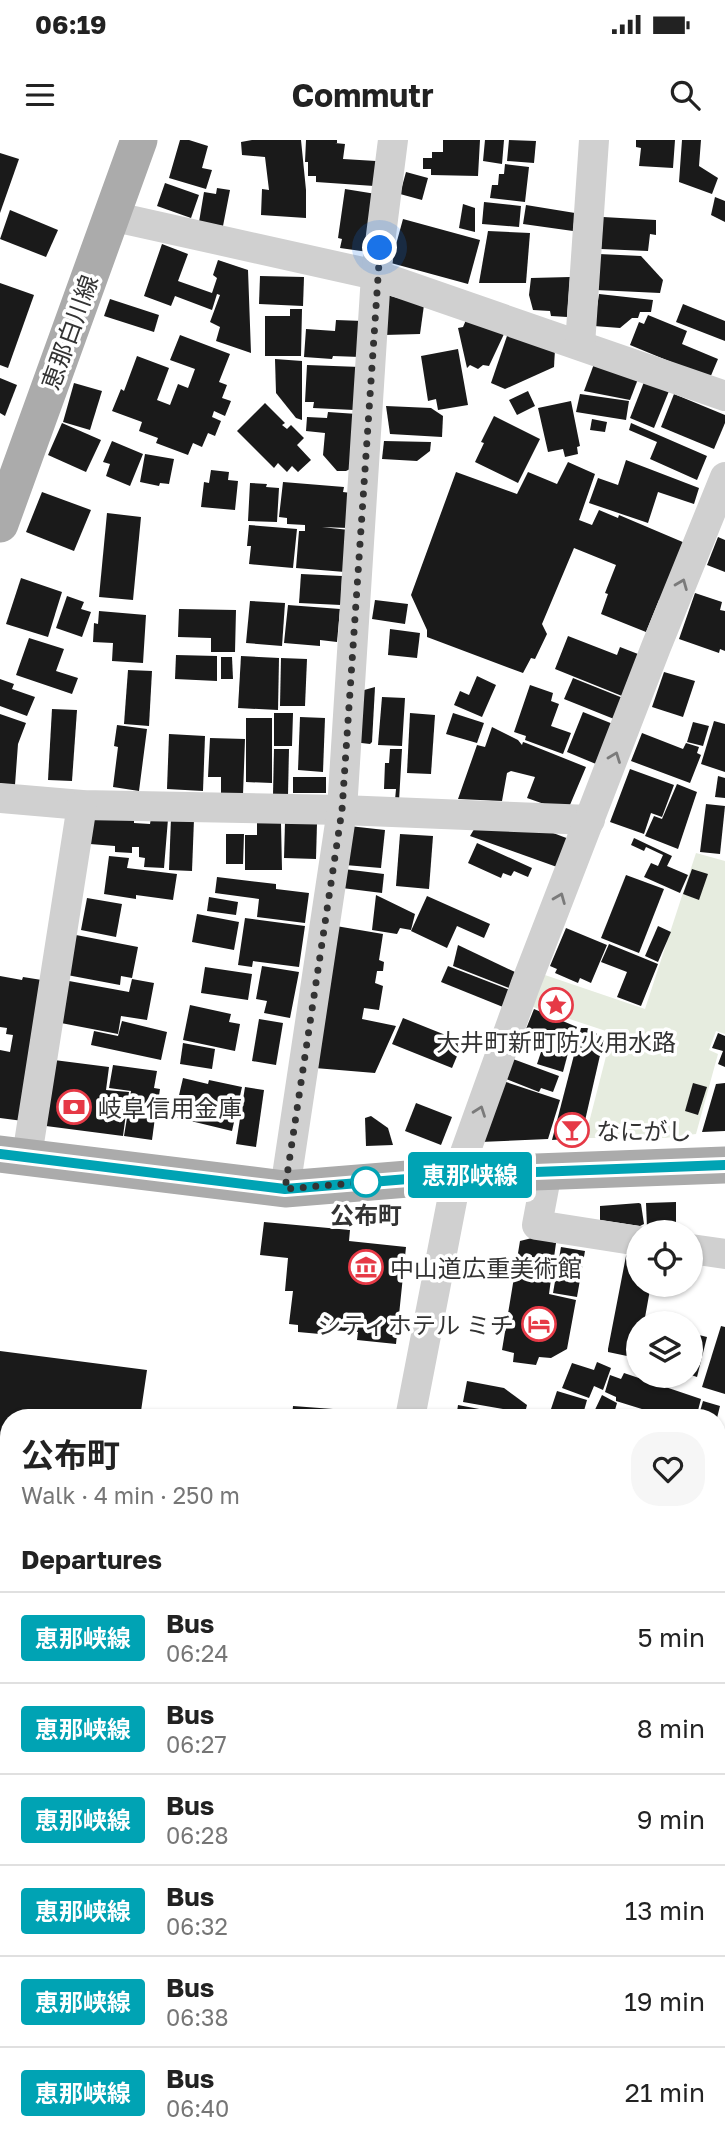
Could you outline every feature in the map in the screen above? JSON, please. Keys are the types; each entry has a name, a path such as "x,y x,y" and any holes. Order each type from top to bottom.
{"main road":[{"name":"恵那白川線","path":"4,501 139,140"},
{"path":"13,1155 285,1189 457,1175 725,1165"}],"street":[{"path":"285,1189 342,810 376,275 393,140"},
{"path":"580,345 594,140"},
{"path":"111,216 376,275 725,396"},
{"path":"412,1409 457,1175 525,986 725,477"},
{"path":"0,798 82,805 342,810 590,820"},
{"path":"13,1155 82,805"},
{"path":"547,1172 537,1225 626,1239"},
{"path":"703,1251 725,1254"}],"shaded area":[{"path":"696,853 725,861 725,1034 716,1031 709,1050 718,1054 696,1134 665,1138 585,1138 612,1033 530,1006 542,974 645,1009"}],"building":[{"path":"180,140 208,146 202,168 212,170 206,189 169,178"},
{"path":"301,140 306,218 261,215 262,189 269,190 265,157 242,155 241,142"},
{"path":"306,140 337,140 335,143 345,144 343,159 376,161 374,186 316,182 316,176 308,176 308,162 305,162"},
{"path":"443,140 480,140 478,176 431,175 431,169 423,169 423,158 432,158 432,152 443,152"},
{"path":"485,140 504,140 502,164 483,161"},
{"path":"509,140 536,141 534,163 507,161"},
{"path":"636,140 675,140 673,168 639,166 641,148 636,147"},
{"path":"682,140 701,140 699,166 718,178 712,194 679,182"},
{"path":"0,153 19,159 0,213"},
{"path":"505,164 529,167 525,202 490,198 492,185 498,185 499,174 504,174"},
{"path":"406,172 428,178 422,200 400,194"},
{"path":"165,183 199,195 191,218 157,206"},
{"path":"217,188 230,190 223,226 199,222 204,192 216,194"},
{"path":"345,189 376,194 368,252 340,248 342,239 338,238"},
{"path":"715,197 725,201 725,222 711,215"},
{"path":"484,202 521,206 519,227 482,224"},
{"path":"463,204 475,208 475,232 459,228"},
{"path":"526,205 575,213 573,231 523,224"},
{"path":"10,210 58,230 46,257 0,239"},
{"path":"603,217 656,220 656,235 650,234 648,251 601,249"},
{"path":"403,219 480,240 468,284 391,263"},
{"path":"488,231 530,233 526,283 479,283"},
{"path":"162,244 188,254 178,281 212,293 217,278 213,275 218,260 248,270 251,353 216,341 220,327 210,322 220,295 217,294 212,310 175,296 171,306 144,296"},
{"path":"599,254 641,256 663,280 660,293 596,290"},
{"path":"260,276 304,277 303,306 259,304"},
{"path":"570,277 567,317 551,316 550,311 533,310 529,295 531,278"},
{"path":"0,283 34,295 8,368 0,365"},
{"path":"599,294 653,300 651,312 640,312 638,318 632,318 620,328 594,326"},
{"path":"387,295 424,305 420,334 384,335"},
{"path":"110,299 159,315 154,332 104,316"},
{"path":"683,304 725,321 725,341 676,322"},
{"path":"290,309 302,309 301,356 265,356 265,316 290,316"},
{"path":"648,315 687,331 682,344 718,359 710,378 630,345 639,322 644,324"},
{"path":"336,320 363,321 360,357 304,357 306,329 335,331"},
{"path":"466,320 504,334 489,366 483,365 478,369 470,365 467,368 458,328 463,327"},
{"path":"508,333 555,349 554,367 505,389 491,383"},
{"path":"180,335 230,354 219,382 227,385 222,398 231,401 225,416 214,411 212,417 221,421 215,436 208,433 202,447 193,443 188,455 156,443 158,438 139,431 142,422 112,411 121,389 124,391 137,356 169,368 157,400 170,405 178,384 188,388 195,369 170,360"},
{"path":"458,349 468,405 438,410 436,399 428,401 421,356"},
{"path":"275,359 302,361 302,420 296,418 276,393"},
{"path":"594,364 638,379 630,400 584,391"},
{"path":"307,365 360,367 354,410 313,408 314,402 305,402"},
{"path":"0,378 17,385 5,416 0,413"},
{"path":"644,382 669,391 654,428 630,418"},
{"path":"74,383 102,391 90,430 63,422"},
{"path":"528,391 535,406 517,415 509,400"},
{"path":"580,394 629,401 626,420 576,412"},
{"path":"674,394 725,415 725,423 714,449 661,427"},
{"path":"571,401 580,446 577,447 578,454 565,457 563,449 548,452 538,408"},
{"path":"265,403 285,423 282,425 287,429 291,425 304,438 297,445 311,460 298,472 292,466 287,472 278,463 274,468 237,431"},
{"path":"386,406 431,408 443,416 442,437 390,434"},
{"path":"328,412 357,414 354,467 346,471 337,471 323,455 325,433 306,431 307,417 327,418"},
{"path":"494,416 540,439 518,483 475,462"},
{"path":"592,419 607,422 605,432 590,430"},
{"path":"62,423 101,440 86,472 48,455"},
{"path":"631,423 707,456 697,480 650,459 657,442 629,430"},
{"path":"112,441 143,454 130,486 106,476 110,464 103,462"},
{"path":"384,441 431,442 430,451 417,461 382,459"},
{"path":"145,454 174,459 169,484 160,483 159,486 140,482"},
{"path":"626,460 699,488 694,504 658,492 648,523 589,503 598,478 618,485"},
{"path":"568,462 595,474 579,520 592,525 599,510 618,518 619,515 685,543 646,632 601,614 608,594 605,593 616,565 574,548 542,624 547,634 535,659 531,658 523,673 427,637 427,630 411,595 456,472 517,494 528,472 557,484"},
{"path":"211,470 229,472 228,480 238,481 235,510 201,507 204,482 209,483"},
{"path":"283,482 344,487 343,492 351,493 348,528 322,527 349,530 345,572 296,568 299,531 305,531 305,525 287,524 287,518 279,517"},
{"path":"250,483 279,488 277,522 248,521"},
{"path":"42,492 91,510 74,551 26,532"},
{"path":"107,513 141,517 133,600 99,597"},
{"path":"249,525 297,529 293,568 249,564"},
{"path":"718,537 725,540 725,572 707,565"},
{"path":"301,574 342,576 341,605 299,603"},
{"path":"21,578 62,592 48,637 6,624"},
{"path":"695,593 722,602 720,610 725,611 725,651 720,649 719,653 679,639"},
{"path":"67,596 84,602 81,609 91,612 82,637 56,628"},
{"path":"375,600 408,604 405,624 372,619"},
{"path":"250,601 285,603 282,646 246,643"},
{"path":"288,605 340,609 337,642 320,640 320,646 284,643"},
{"path":"179,609 236,610 235,652 211,652 211,638 178,637"},
{"path":"99,611 146,615 143,663 112,661 113,643 93,642 94,623 98,624"},
{"path":"390,629 420,633 417,658 388,655"},
{"path":"568,636 617,655 620,647 638,654 622,696 555,669"},
{"path":"29,638 64,649 56,671 78,678 72,694 16,675"},
{"path":"176,655 217,656 217,681 175,679"},
{"path":"241,656 279,658 278,710 238,708"},
{"path":"221,657 232,657 233,679 221,679"},
{"path":"281,658 307,659 305,706 280,706"},
{"path":"128,670 152,671 149,726 124,724"},
{"path":"664,672 695,681 683,717 652,707"},
{"path":"477,676 496,685 482,717 454,705 460,691 469,695"},
{"path":"573,678 623,698 614,719 564,699"},
{"path":"0,679 14,684 12,689 35,697 27,716 0,706"},
{"path":"530,685 553,693 551,701 559,704 551,726 571,733 563,754 525,740 526,736 514,732"},
{"path":"375,687 372,742 353,742 357,692"},
{"path":"382,697 405,698 402,746 378,745"},
{"path":"52,709 77,710 72,781 48,780"},
{"path":"583,712 613,724 596,764 567,752"},
{"path":"274,713 293,713 292,746 274,746"},
{"path":"410,713 435,715 431,774 407,773"},
{"path":"453,713 484,723 477,743 446,734"},
{"path":"0,714 26,723 18,744 15,785 0,784"},
{"path":"300,717 325,718 323,772 298,770"},
{"path":"246,718 272,718 272,783 246,782"},
{"path":"714,721 725,724 725,772 701,764"},
{"path":"693,722 709,726 703,746 687,742"},
{"path":"117,725 147,729 139,791 113,787 118,747 114,746"},
{"path":"492,727 518,740 522,745 523,742 526,743 586,767 567,812 527,798 535,777 511,771 507,773 502,801 458,799 477,745 485,747"},
{"path":"642,733 683,749 686,743 699,747 697,753 701,755 690,783 631,761"},
{"path":"169,734 205,736 203,791 167,789"},
{"path":"210,738 245,739 243,795 221,794 221,777 208,777"},
{"path":"274,749 289,749 288,795 273,795"},
{"path":"390,749 402,749 399,801 395,800 396,789 384,789 385,763 389,763"},
{"path":"630,769 674,785 662,817 651,813 644,834 610,822"},
{"path":"718,776 725,778 725,798 715,797"},
{"path":"293,777 326,777 326,793 293,793"},
{"path":"677,784 697,792 678,849 645,836 654,816 662,819"},
{"path":"706,804 725,806 720,854 700,852"},
{"path":"92,815 134,817 134,823 150,824 151,818 168,819 164,868 144,867 145,858 139,857 139,847 132,847 132,853 115,852 115,846 90,844"},
{"path":"171,818 194,819 192,871 169,870"},
{"path":"285,822 317,823 316,859 284,858"},
{"path":"257,823 281,823 282,870 245,870 245,835 257,835"},
{"path":"349,826 385,830 381,868 345,865"},
{"path":"476,826 540,828 569,839 557,867 470,836"},
{"path":"226,834 244,834 243,864 226,864"},
{"path":"400,834 433,836 429,889 396,886"},
{"path":"634,838 672,856 667,866 688,875 680,893 644,877 651,863 658,866 663,855 646,847 644,851 631,845"},
{"path":"477,843 532,868 528,877 514,871 511,876 503,873 501,878 468,863"},
{"path":"109,856 129,858 127,868 177,874 173,900 136,895 136,899 104,894"},
{"path":"344,869 384,874 382,893 342,888"},
{"path":"692,869 708,874 699,900 683,894"},
{"path":"626,875 664,889 639,953 601,938"},
{"path":"217,877 276,884 276,889 309,893 305,923 257,917 259,899 215,893"},
{"path":"376,895 415,914 411,930 400,928 397,934 372,930"},
{"path":"427,896 490,924 484,938 457,926 447,948 411,931"},
{"path":"209,897 238,902 236,915 207,911"},
{"path":"87,898 122,904 116,937 81,930"},
{"path":"197,914 239,922 234,950 192,942"},
{"path":"245,918 305,926 299,967 253,961 252,967 238,965"},
{"path":"336,926 383,934 379,960 384,962 383,971 377,971 375,983 383,986 379,1010 364,1008 362,1019 396,1026 375,1073 315,1068"},
{"path":"658,926 671,932 658,962 645,956"},
{"path":"566,928 607,945 591,983 580,978 578,983 555,973 557,969 550,966"},
{"path":"76,935 138,947 132,978 121,976 120,985 67,975"},
{"path":"609,944 658,964 641,1006 617,997 627,972 601,962"},
{"path":"458,945 515,972 509,988 453,966"},
{"path":"262,966 299,972 290,1018 264,1013 267,1001 256,999"},
{"path":"448,966 510,990 503,1007 441,982"},
{"path":"205,967 252,974 248,1000 201,993"},
{"path":"0,976 48,981 23,1121 0,1118 0,1050 10,1052 13,1035 6,1034 7,1028 0,1027"},
{"path":"132,979 154,983 147,1020 121,1016 118,1034 61,1023 69,981 129,992"},
{"path":"190,1005 231,1014 229,1022 240,1024 235,1051 183,1040"},
{"path":"534,1009 577,1027 569,1047 526,1029"},
{"path":"403,1018 463,1042 452,1068 392,1044"},
{"path":"259,1019 283,1023 276,1065 252,1061"},
{"path":"122,1021 167,1032 161,1060 91,1045 94,1031 118,1036"},
{"path":"581,1028 587,1028 604,1038 581,1138 552,1140"},
{"path":"718,1033 725,1036 725,1067 718,1064 723,1051 712,1048"},
{"path":"183,1043 215,1049 212,1069 180,1064"},
{"path":"543,1046 568,1053 563,1072 537,1064"},
{"path":"513,1059 559,1076 553,1092 541,1088 539,1092 506,1079"},
{"path":"54,1060 109,1067 106,1090 129,1092 125,1105 123,1136 46,1126"},
{"path":"113,1065 157,1071 154,1088 160,1089 157,1109 129,1105 131,1091 109,1088"},
{"path":"183,1078 208,1084 209,1080 242,1087 232,1131 174,1117"},
{"path":"503,1081 560,1100 548,1139 480,1142"},
{"path":"693,1083 707,1087 698,1115 685,1111"},
{"path":"725,1083 725,1131 702,1132 716,1084"},
{"path":"245,1087 264,1090 256,1147 236,1144"},
{"path":"416,1103 452,1117 441,1145 405,1131"},
{"path":"129,1106 156,1110 152,1140 124,1136"},
{"path":"371,1116 388,1128 393,1145 366,1146 365,1118"},
{"path":"676,1202 676,1220 647,1220 646,1203"},
{"path":"639,1203 643,1220 626,1220 626,1224 600,1220 600,1206"},
{"path":"264,1222 350,1230 349,1241 406,1247 396,1344 357,1340 358,1332 332,1330 331,1335 298,1332 298,1325 289,1324 293,1291 285,1291 288,1258 260,1255"},
{"name":"シティホテル ミチ","path":"536,1237 556,1243 549,1294 576,1300 567,1349 551,1358 539,1357 536,1365 513,1362 514,1353 502,1350 520,1241"},
{"path":"561,1247 585,1251 577,1297 553,1293"},
{"path":"626,1256 626,1297 649,1297 646,1311 626,1311 626,1356 608,1352"},
{"path":"721,1326 725,1327 725,1394 703,1387"},
{"path":"703,1336 707,1337 703,1353"},
{"path":"0,1351 147,1370 141,1409 0,1409"},
{"path":"597,1362 611,1368 603,1390 594,1386 589,1398 562,1388 572,1363 594,1370"},
{"path":"626,1374 626,1388 668,1388 701,1399 698,1409 642,1409 616,1401 616,1397 605,1392 610,1375 621,1379"},
{"path":"467,1381 504,1388 527,1405 526,1409 502,1409 463,1402"},
{"path":"557,1391 587,1400 584,1409 551,1409"},
{"path":"602,1395 617,1403 615,1409 595,1409"},
{"path":"703,1401 720,1406 719,1409 701,1409"},
{"path":"458,1405 479,1409 457,1409"},
{"path":"293,1406 333,1409 293,1409"}],"bus line":[{"name":"恵那峡線","path":"0,1154 285,1189 457,1175 725,1165"}],"place":[{"name":"大井町新町防火用水路","path":"556,1005"},
{"name":"岐阜信用金庫","path":"74,1107"},
{"name":"なにがし","path":"572,1130"},
{"name":"公布町","path":"366,1182"},
{"name":"中山道広重美術館","path":"366,1267"},
{"name":"シティホテル ミチ","path":"539,1324"}],"route":[{"path":"366,1182 285,1189 342,810 376,275 380,248"}]}
